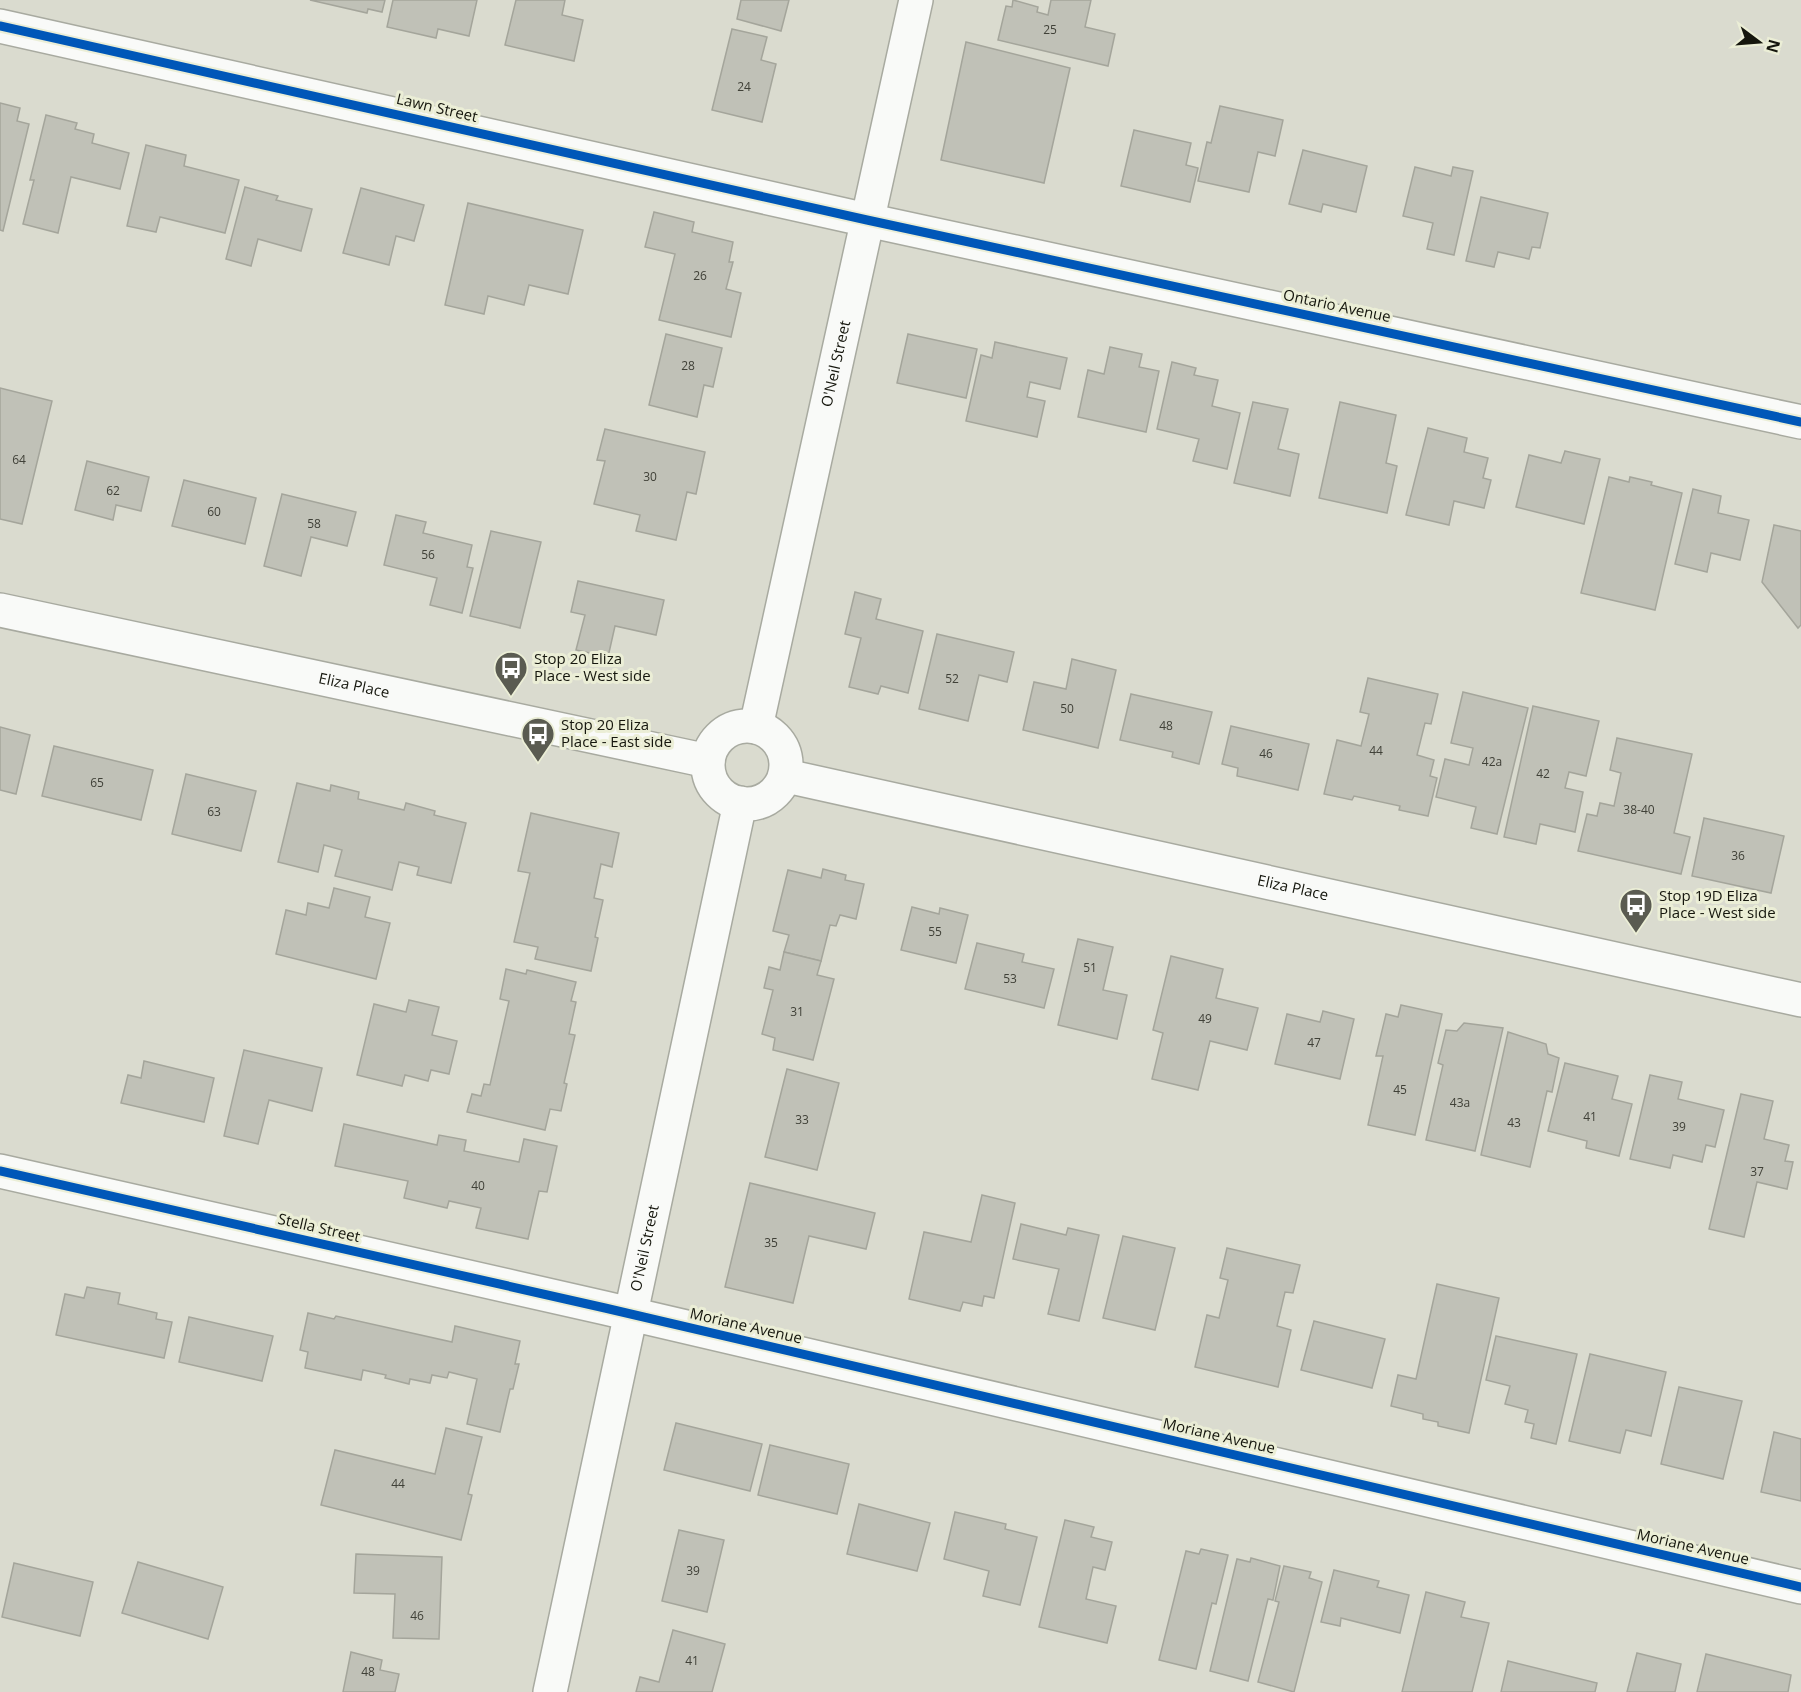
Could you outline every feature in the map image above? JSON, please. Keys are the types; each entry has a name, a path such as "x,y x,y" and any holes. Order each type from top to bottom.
{"street":[{"name":"O'Neil Street","path":"756,727 916,0"},
{"name":"Lawn Street","path":"0,26 867,220"},
{"name":"Ontario Avenue","path":"867,220 1801,422"},
{"name":"Eliza Place","path":"0,610 708,761"},
{"path":"741,726 756,727 769,732 778,741 784,754 786,776 776,792 765,800 752,804 740,803 727,798 717,790 710,778 708,761 718,739 728,730 741,726"},
{"name":"Eliza Place","path":"786,776 1801,1000"},
{"name":"O'Neil Street","path":"550,1692 740,803"},
{"name":"Stella Street","path":"0,1172 631,1315"},
{"name":"Moriane Avenue","path":"631,1315 1801,1587"}],"building":[{"path":"310,0 385,0 382,12 368,9 367,13"},
{"path":"393,0 477,0 469,36 438,29 436,38 387,27"},
{"path":"516,0 565,0 562,15 583,20 574,61 505,45"},
{"path":"741,0 789,0 781,31 737,19"},
{"path":"1013,0 1038,7 1037,12 1048,15 1051,0 1091,0 1085,27 1115,34 1108,66 998,40 1006,6 1012,7"},
{"path":"732,29 767,37 761,60 776,64 762,122 712,110"},
{"path":"966,42 1070,68 1044,183 941,160"},
{"path":"0,103 20,108 17,121 29,124 3,231 0,230"},
{"path":"1220,106 1283,120 1275,156 1258,152 1249,192 1198,181 1207,142 1211,143"},
{"path":"46,115 77,123 75,129 94,134 92,143 129,153 120,189 71,177 58,233 23,224 34,180 30,180"},
{"path":"1134,130 1191,143 1186,165 1198,168 1190,202 1121,186"},
{"path":"146,145 186,155 184,166 239,180 225,233 160,217 156,232 127,226"},
{"path":"1303,150 1367,166 1356,212 1323,204 1321,212 1289,204"},
{"path":"1415,167 1451,176 1453,167 1473,171 1454,255 1427,249 1433,223 1403,216"},
{"path":"245,187 278,196 276,200 312,209 301,251 258,239 251,266 226,259"},
{"path":"361,188 424,205 414,241 396,236 389,265 343,253"},
{"path":"1481,197 1548,213 1540,248 1532,247 1529,259 1498,252 1494,267 1466,261"},
{"path":"468,203 583,230 568,294 529,285 524,305 488,296 484,314 445,305"},
{"path":"654,212 694,222 692,232 733,242 729,262 733,262 726,289 741,293 731,337 659,320 675,254 645,247"},
{"path":"666,334 722,348 713,387 704,385 697,417 649,405"},
{"path":"908,334 977,349 966,398 897,383"},
{"path":"995,342 1067,358 1060,389 1030,382 1027,397 1045,401 1037,437 966,421 981,355 992,358"},
{"path":"1110,347 1142,354 1139,367 1159,371 1146,432 1078,417 1088,370 1104,374"},
{"path":"1172,362 1196,368 1194,375 1218,380 1212,406 1240,413 1227,469 1193,461 1199,439 1157,429"},
{"path":"0,388 52,401 22,524 0,519"},
{"path":"1253,402 1288,409 1278,449 1299,454 1290,496 1234,483"},
{"path":"1340,402 1396,415 1386,463 1397,466 1387,513 1319,498"},
{"path":"1428,428 1467,438 1464,452 1488,458 1483,478 1491,480 1484,508 1454,501 1449,525 1406,515"},
{"path":"605,429 705,452 696,494 687,492 676,540 636,531 640,515 594,504 605,461 597,460"},
{"path":"1565,451 1600,459 1584,524 1516,507 1529,455 1561,463"},
{"path":"87,461 149,477 141,511 116,505 113,520 75,510"},
{"path":"1609,477 1629,482 1630,477 1682,493 1655,610 1581,593"},
{"path":"184,480 256,498 245,544 172,526"},
{"path":"1693,489 1721,496 1718,513 1749,520 1740,560 1711,553 1707,572 1675,564"},
{"path":"282,494 356,512 347,546 311,537 301,576 264,566"},
{"path":"396,515 426,522 423,533 472,545 467,567 473,568 462,613 430,605 437,578 384,565"},
{"path":"1774,525 1801,531 1801,625 1798,628 1762,582"},
{"path":"491,531 541,542 520,628 470,616"},
{"path":"578,581 664,600 656,635 615,626 608,657 576,650 585,615 571,612"},
{"path":"855,592 881,599 876,619 923,631 908,693 881,686 878,694 849,687 861,638 845,634"},
{"path":"937,634 1014,652 1007,682 979,675 968,721 919,709"},
{"path":"1072,659 1116,670 1098,748 1023,730 1034,682 1066,689"},
{"path":"1368,678 1438,694 1431,724 1425,723 1417,755 1434,760 1430,776 1437,778 1428,816 1399,810 1400,806 1354,796 1352,800 1324,794 1337,740 1361,746 1369,714 1360,712"},
{"path":"1463,692 1528,708 1497,834 1471,828 1476,807 1436,797 1445,759 1469,765 1473,748 1451,743"},
{"path":"1131,694 1212,712 1199,764 1172,757 1173,752 1120,740"},
{"path":"1533,706 1599,721 1586,776 1569,772 1565,788 1583,792 1575,832 1540,824 1536,844 1504,837"},
{"path":"1231,726 1309,744 1298,790 1237,776 1238,768 1222,764"},
{"path":"0,727 30,735 16,794 0,790"},
{"path":"1617,738 1692,754 1674,833 1690,837 1681,874 1578,851 1587,814 1597,816 1600,803 1614,806 1621,773 1610,770"},
{"path":"54,746 153,770 141,820 42,796"},
{"path":"186,774 256,791 241,851 172,834"},
{"path":"297,783 330,791 331,785 359,792 358,799 404,810 406,803 435,811 434,815 466,823 451,883 417,875 419,867 399,862 392,890 335,876 342,850 324,845 318,872 278,862"},
{"path":"531,813 619,833 612,867 601,864 594,898 603,900 591,971 535,959 538,947 514,942 530,873 518,871"},
{"path":"1704,818 1784,836 1771,893 1692,876"},
{"path":"823,869 846,875 845,880 864,884 856,919 840,915 836,926 830,925 821,961 784,952 789,935 773,931 788,870 821,878"},
{"path":"334,888 370,897 365,917 390,923 376,979 276,954 286,910 306,915 308,903 329,908"},
{"path":"912,907 939,914 940,908 968,915 956,963 901,950"},
{"path":"1078,939 1113,947 1103,990 1127,995 1117,1039 1058,1025"},
{"path":"977,943 1024,954 1022,962 1054,969 1044,1008 965,989"},
{"path":"784,952 821,961 817,975 834,979 813,1060 773,1050 775,1038 762,1034 773,990 764,988 769,967 780,970"},
{"path":"1171,956 1223,969 1216,998 1258,1008 1247,1050 1210,1041 1198,1090 1152,1079 1163,1033 1153,1030"},
{"path":"506,969 526,974 527,970 576,982 571,1001 576,1002 569,1034 575,1035 564,1083 567,1084 561,1111 550,1109 545,1130 467,1112 472,1094 481,1096 484,1084 490,1085 509,1001 500,999"},
{"path":"409,1000 439,1007 432,1035 457,1041 449,1074 431,1070 428,1081 405,1075 402,1086 357,1075 374,1004 406,1012"},
{"path":"1401,1005 1442,1014 1415,1135 1368,1125 1383,1056 1376,1056 1386,1014 1398,1017"},
{"path":"1323,1011 1354,1019 1340,1079 1275,1064 1287,1014 1320,1022"},
{"path":"1464,1023 1503,1028 1475,1151 1426,1140 1443,1065 1438,1063 1446,1030 1457,1031"},
{"path":"1508,1032 1546,1044 1548,1054 1559,1058 1552,1092 1547,1091 1530,1167 1481,1155"},
{"path":"244,1050 322,1068 312,1111 269,1100 258,1144 224,1136"},
{"path":"144,1061 214,1078 204,1122 121,1103 128,1075 141,1078"},
{"path":"1565,1063 1618,1076 1612,1099 1632,1104 1619,1156 1586,1148 1587,1141 1548,1131"},
{"path":"787,1069 839,1083 817,1170 765,1157"},
{"path":"1650,1075 1682,1082 1678,1099 1724,1110 1715,1147 1706,1145 1702,1162 1673,1155 1670,1168 1630,1159"},
{"path":"1741,1094 1773,1101 1764,1139 1789,1145 1785,1161 1793,1162 1787,1189 1757,1182 1744,1237 1709,1229"},
{"path":"344,1124 437,1145 439,1135 466,1140 464,1151 519,1162 524,1139 557,1146 547,1192 539,1191 528,1239 476,1228 481,1208 449,1201 447,1208 404,1198 408,1181 335,1166"},
{"path":"750,1183 875,1213 866,1249 809,1236 793,1303 725,1287"},
{"path":"982,1195 1015,1203 994,1298 984,1296 982,1306 963,1302 960,1311 909,1299 924,1232 971,1242"},
{"path":"1021,1224 1066,1235 1068,1228 1099,1235 1079,1321 1048,1314 1059,1269 1013,1259"},
{"path":"1123,1236 1175,1248 1155,1330 1103,1318"},
{"path":"1227,1248 1300,1265 1293,1293 1285,1292 1277,1326 1291,1330 1278,1387 1195,1367 1207,1315 1219,1318 1228,1280 1220,1278"},
{"path":"1437,1284 1499,1298 1469,1433 1438,1426 1438,1422 1423,1419 1423,1414 1391,1406 1398,1375 1416,1379"},
{"path":"87,1287 120,1293 118,1304 157,1313 156,1319 172,1322 164,1358 56,1335 65,1294 84,1298"},
{"path":"308,1313 334,1319 336,1316 452,1342 455,1326 520,1341 515,1364 519,1364 513,1389 510,1389 500,1432 467,1424 477,1379 449,1372 447,1378 432,1375 430,1383 410,1379 409,1384 385,1378 386,1375 363,1370 361,1380 305,1368 308,1352 300,1350"},
{"path":"189,1317 273,1336 262,1381 179,1362"},
{"path":"1314,1321 1385,1339 1372,1388 1301,1370"},
{"path":"1496,1336 1577,1354 1556,1444 1531,1438 1534,1424 1525,1422 1528,1410 1505,1404 1510,1386 1486,1380"},
{"path":"1590,1354 1666,1372 1651,1436 1626,1430 1620,1453 1569,1441"},
{"path":"1679,1387 1742,1401 1723,1479 1661,1464"},
{"path":"676,1423 762,1444 750,1491 664,1470"},
{"path":"446,1428 482,1437 468,1494 472,1495 461,1540 321,1505 335,1450 435,1474"},
{"path":"1774,1432 1801,1439 1801,1501 1761,1492"},
{"path":"770,1445 849,1464 837,1514 758,1495"},
{"path":"859,1504 930,1523 917,1571 847,1554"},
{"path":"955,1512 1006,1524 1005,1529 1037,1537 1020,1605 983,1596 989,1571 944,1559"},
{"path":"1065,1520 1094,1527 1091,1537 1112,1542 1105,1570 1093,1567 1086,1599 1116,1606 1107,1643 1039,1627"},
{"path":"679,1530 724,1540 707,1612 662,1601"},
{"path":"1201,1549 1228,1555 1216,1604 1212,1603 1196,1669 1159,1660 1186,1551 1199,1554"},
{"path":"356,1554 442,1557 439,1639 393,1638 395,1594 354,1593"},
{"path":"1251,1558 1280,1566 1273,1600 1268,1599 1248,1681 1210,1671 1237,1559 1250,1562"},
{"path":"138,1562 223,1587 208,1639 122,1613"},
{"path":"14,1563 93,1582 80,1636 2,1617"},
{"path":"1284,1566 1311,1572 1309,1578 1322,1582 1294,1692 1258,1682 1279,1602 1275,1601"},
{"path":"1334,1570 1379,1581 1377,1587 1409,1595 1400,1633 1341,1618 1340,1626 1321,1622"},
{"path":"1426,1592 1465,1602 1461,1617 1489,1623 1472,1692 1402,1692"},
{"path":"673,1630 725,1644 712,1692 636,1692 640,1677 659,1682"},
{"path":"351,1652 382,1660 380,1670 399,1674 395,1692 343,1692"},
{"path":"1637,1653 1681,1664 1675,1692 1627,1692"},
{"path":"1706,1654 1791,1675 1788,1692 1697,1692"},
{"path":"1508,1661 1597,1683 1595,1692 1501,1692"}],"cycle path":[{"path":"0,26 867,220 1801,422"},
{"path":"0,1171 605,1308 1801,1587"}],"place":[{"name":"Stop 20 Eliza Place - West side","path":"511,697"},
{"name":"Stop 20 Eliza Place - East side","path":"538,763"},
{"name":"Stop 19D Eliza Place - West side","path":"1636,934"}]}
